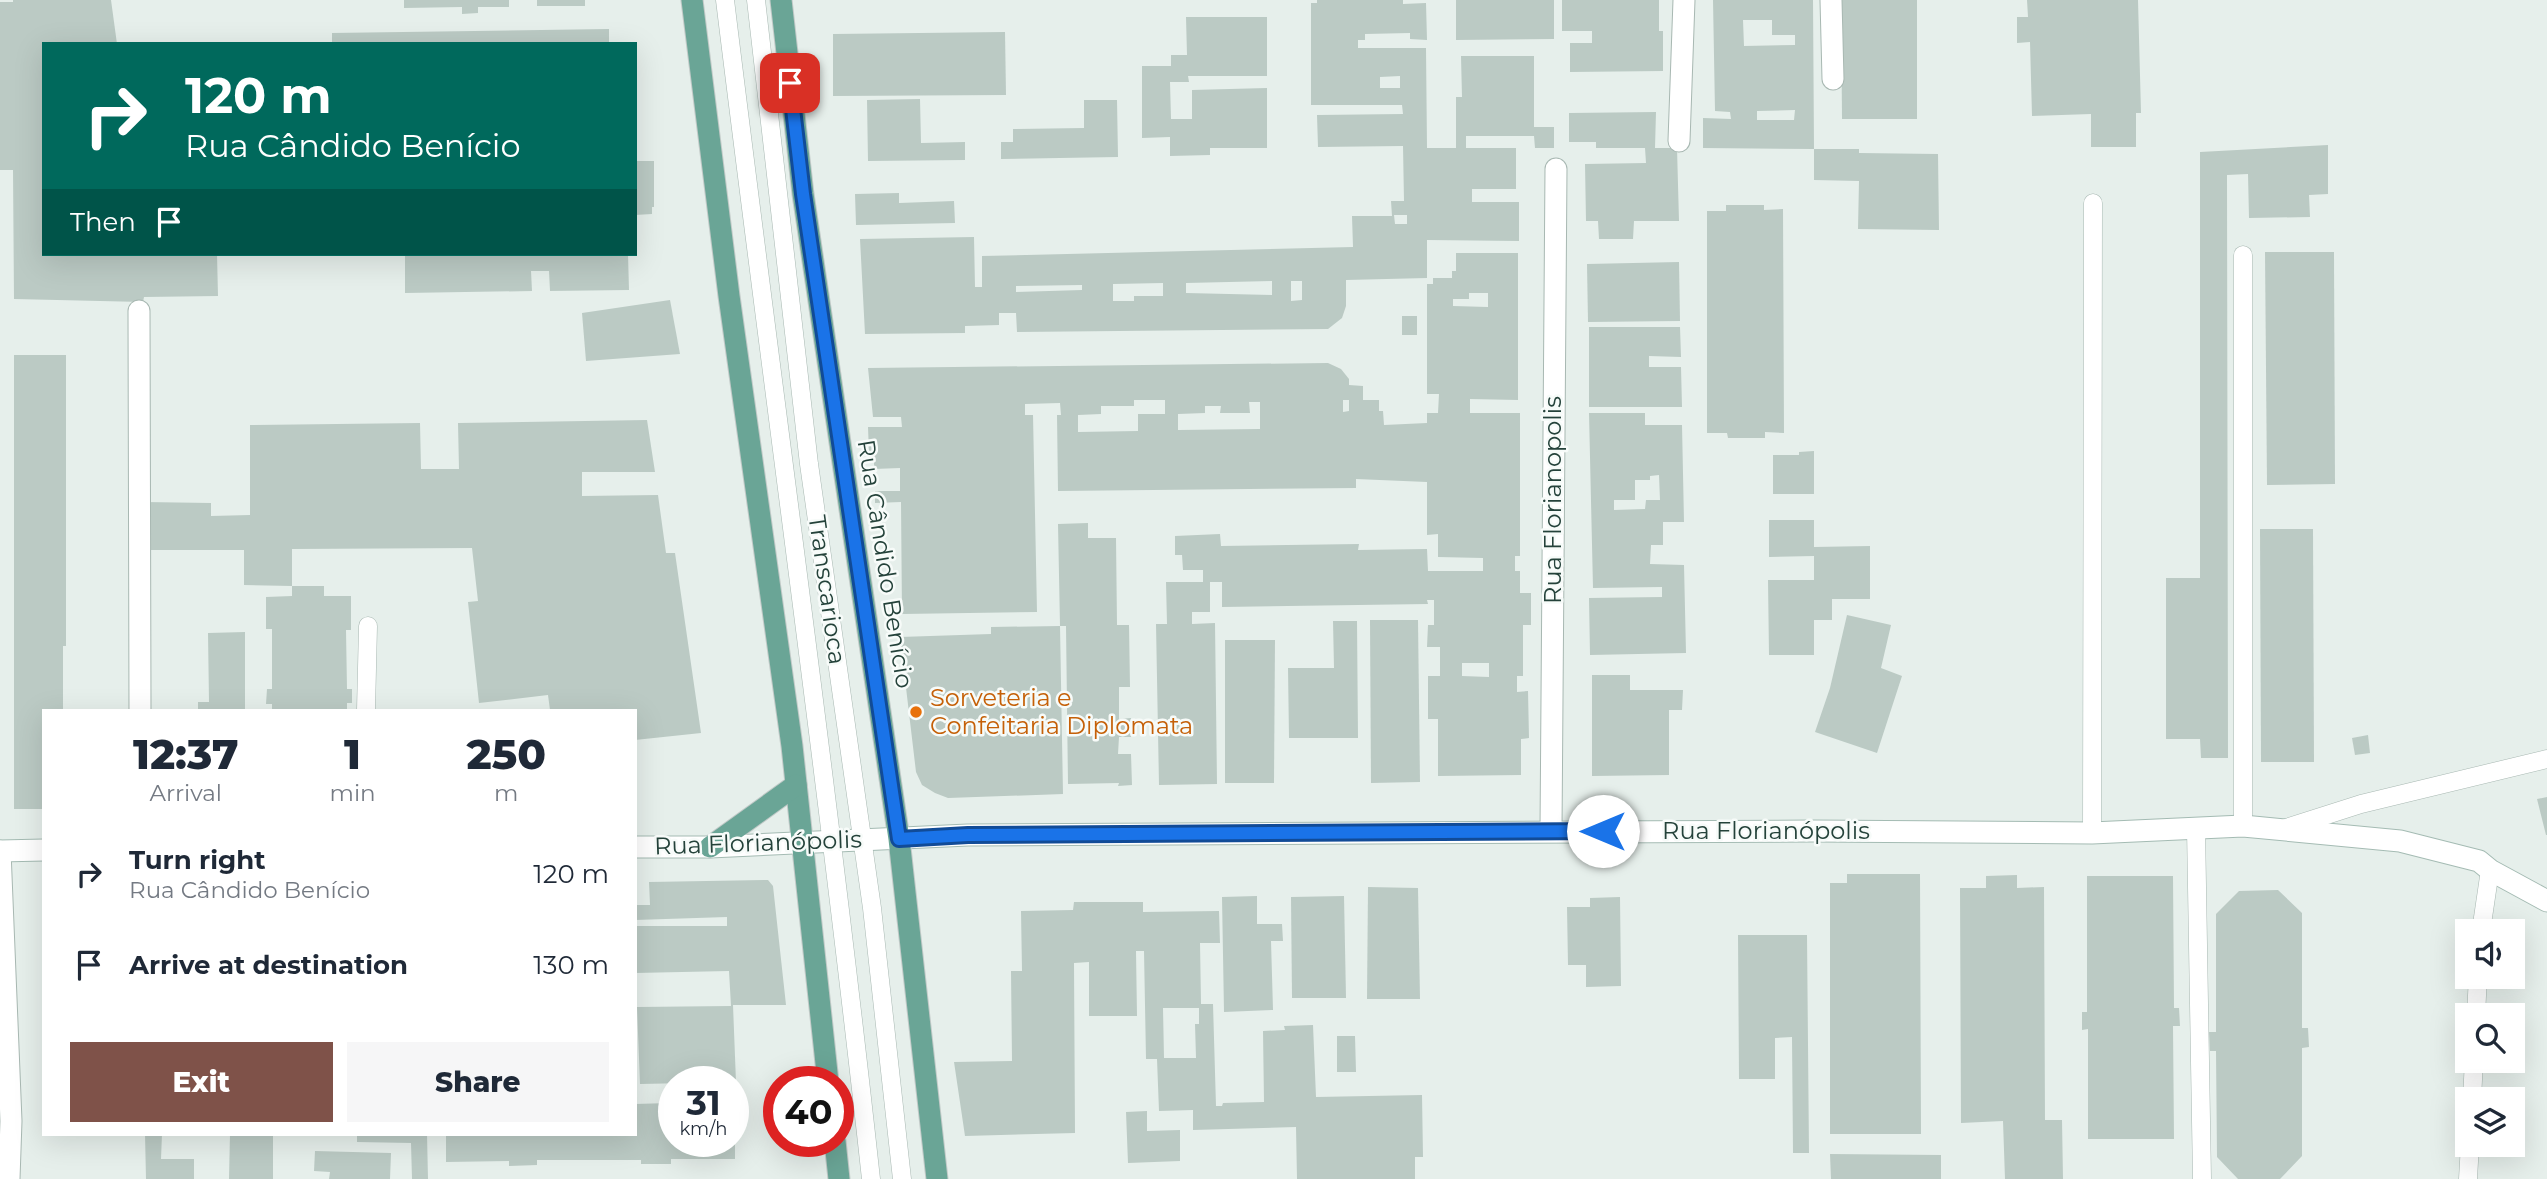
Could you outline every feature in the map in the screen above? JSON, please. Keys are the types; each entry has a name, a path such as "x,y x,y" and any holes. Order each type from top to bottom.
{"main road":[{"path":"692,0 729,296 796,785 826,1066"},
{"name":"Rua Cândido Benício","path":"781,0 803,194 899,839 937,1179"},
{"path":"710,847 796,785"},
{"path":"837,1157 839,1179"}],"street":[{"path":"1679,141 1684,0"},
{"path":"1831,0 1833,79"},
{"name":"Rua Florianopolis","path":"1551,831 1556,169"},
{"path":"139,311 139,709"},
{"name":"Rua Florianópolis","path":"637,847 710,847 982,835 1551,831 2092,833 2244,826 2400,841 2479,861 2490,870 2547,901"},
{"path":"9,1179 10,1122 0,851 42,850"}],"lane":[{"name":"Transcarioca","path":"725,0 759,279 834,841 871,1179"},
{"name":"Transcarioca","path":"755,0 809,464 863,840 902,1179"},
{"path":"2092,833 2093,203"},
{"path":"2243,255 2244,826"},
{"path":"366,709 368,626"},
{"path":"2280,830 2361,804 2547,759"},
{"path":"2196,828 2202,1179"},
{"path":"2483,919 2490,870"},
{"path":"2468,1179 2469,1157"}],"building":[{"path":"111,0 117,42 42,42 42,256 217,256 218,296 144,297 143,302 14,299 13,170 0,170 0,2"},
{"path":"404,0 509,0 509,7 478,7 478,13 462,14 462,7 404,8"},
{"path":"537,0 585,0 585,6 537,6"},
{"path":"1317,0 1403,0 1403,4 1426,3 1427,40 1410,39 1410,33 1365,34 1365,40 1358,40 1358,48 1426,48 1427,148 1456,148 1456,97 1462,97 1461,56 1534,56 1534,127 1554,127 1554,148 1535,148 1534,136 1466,136 1466,148 1516,148 1516,189 1472,189 1472,202 1519,202 1519,241 1427,240 1427,278 1346,280 1346,306 1342,318 1328,329 1017,332 1016,313 999,313 999,325 965,326 965,333 865,334 860,239 974,237 975,287 982,287 982,256 1353,247 1352,216 1392,216 1391,201 1404,201 1403,146 1318,147 1317,115 1403,114 1402,105 1311,105 1311,3 1317,3","holes":["1400,76 1400,88 1380,88 1380,77","1394,215 1407,215 1407,224 1395,224","1272,281 1272,295 1186,293 1186,283","1291,281 1302,281 1302,300 1291,301","1163,283 1163,296 1134,296 1134,301 1113,301 1113,284","1082,285 1082,290 1016,292 1016,286"]},
{"path":"1456,0 1554,0 1554,39 1456,40"},
{"path":"1562,0 1659,0 1659,31 1663,31 1663,71 1570,72 1570,43 1592,43 1592,31 1562,31"},
{"path":"1713,0 1813,0 1814,149 1703,148 1703,118 1731,119 1730,112 1715,111","holes":["1743,20 1772,20 1772,35 1795,35 1795,45 1744,46","1795,110 1794,120 1757,120 1757,111"]},
{"path":"1841,0 1917,0 1917,119 1842,119"},
{"path":"2027,0 2138,0 2141,113 2136,113 2136,147 2091,147 2091,114 2032,116 2030,42 2017,43 2017,17 2028,17"},
{"path":"1186,17 1267,17 1267,76 1188,76 1189,82 1170,82 1171,119 1192,119 1192,90 1267,88 1267,148 1210,148 1210,155 1170,156 1170,137 1142,138 1142,66 1171,66 1171,55 1187,55"},
{"path":"609,29 609,42 332,42 332,33"},
{"path":"1005,32 1006,95 833,96 833,34"},
{"path":"920,99 921,143 965,142 965,160 868,161 867,100"},
{"path":"1084,100 1117,100 1118,157 1001,159 1001,142 1013,142 1013,129 1084,128"},
{"path":"1656,112 1655,148 1677,148 1679,221 1634,221 1633,239 1599,239 1598,221 1586,221 1585,164 1646,163 1645,148 1596,148 1596,142 1569,142 1569,113"},
{"path":"2328,145 2328,194 2309,195 2310,217 2249,218 2248,174 2227,175 2228,758 2201,758 2200,739 2166,739 2166,578 2200,578 2200,152"},
{"path":"1814,149 1859,149 1859,153 1938,154 1939,230 1858,229 1859,181 1814,180"},
{"path":"637,161 654,161 652,214 637,215"},
{"path":"899,193 899,203 954,201 955,223 856,225 855,194"},
{"path":"1726,205 1764,205 1764,210 1783,209 1784,433 1765,432 1765,438 1728,438 1727,433 1707,433 1707,211 1726,211"},
{"path":"2265,252 2334,252 2335,484 2267,485"},
{"path":"1456,253 1518,253 1518,400 1470,399 1470,413 1520,413 1520,556 1515,556 1515,571 1520,571 1520,593 1531,593 1531,625 1523,625 1523,676 1517,676 1517,692 1528,691 1529,738 1521,739 1521,775 1438,776 1438,719 1428,719 1428,676 1440,676 1440,647 1427,647 1428,625 1434,625 1434,600 1427,600 1428,604 1222,607 1222,582 1210,582 1210,612 1192,612 1192,624 1215,623 1217,784 1159,785 1156,624 1167,624 1166,582 1203,582 1203,570 1183,570 1182,555 1175,555 1175,536 1220,534 1221,546 1359,544 1358,550 1427,549 1428,571 1483,571 1483,558 1438,557 1438,534 1427,535 1427,482 1356,479 1356,488 1058,491 1057,415 1061,415 1060,403 1025,404 1025,415 1033,415 1037,612 902,614 901,502 875,503 875,491 900,491 900,468 874,469 874,453 869,453 868,427 902,427 901,417 873,417 868,368 1328,363 1341,369 1349,379 1349,385 1363,386 1363,400 1379,400 1379,411 1383,411 1384,425 1427,423 1427,413 1438,413 1439,394 1427,394 1427,284 1433,284 1433,278 1452,278 1452,271 1456,271","holes":["1469,293 1488,293 1488,307 1453,306 1453,299 1469,299","1134,400 1165,400 1165,414 1138,414 1138,431 1078,432 1078,415 1101,414 1101,406 1134,406","1343,400 1349,400 1349,411 1343,412","1249,402 1260,402 1260,429 1178,430 1178,414 1205,413 1205,406 1221,406 1220,413 1250,413","1462,663 1489,663 1489,677 1462,676"]},
{"path":"405,256 628,256 629,290 550,291 549,271 531,271 532,291 405,293"},
{"path":"1679,262 1680,321 1588,322 1587,264"},
{"path":"670,300 680,354 586,361 582,313"},
{"path":"1402,316 1417,316 1417,335 1402,335"},
{"path":"1589,327 1680,327 1681,357 1649,356 1649,367 1681,367 1682,407 1589,407"},
{"path":"14,355 66,355 66,646 63,646 63,709 42,709 42,809 14,809"},
{"path":"1589,413 1645,413 1645,425 1682,425 1684,522 1663,522 1663,545 1651,545 1650,564 1684,565 1686,653 1590,655 1589,598 1662,597 1662,587 1593,588","holes":["1659,475 1660,500 1646,500 1645,509 1614,510 1614,500 1635,500 1635,480 1650,480 1650,476"]},
{"path":"647,420 655,472 582,472 582,496 658,495 666,553 675,553 701,733 637,740 637,709 550,709 548,695 479,703 468,602 478,601 472,548 292,549 292,586 244,585 244,550 144,550 144,502 211,503 211,516 250,515 250,425 420,423 421,469 459,469 458,423"},
{"path":"1814,451 1814,494 1773,494 1773,455 1799,455 1799,452"},
{"path":"1769,520 1814,520 1814,547 1870,546 1870,599 1832,599 1832,620 1814,620 1814,655 1769,655 1768,580 1814,580 1814,556 1769,557"},
{"path":"1088,523 1088,538 1116,538 1117,625 1129,625 1130,687 1119,687 1119,719 1131,718 1131,737 1119,737 1118,754 1131,754 1132,785 1068,784 1066,626 1060,626 1058,524"},
{"path":"2260,529 2313,529 2314,762 2261,762"},
{"path":"292,586 324,586 324,596 351,596 351,630 346,630 347,689 352,689 352,703 347,703 347,709 272,709 272,704 266,704 267,689 272,689 272,629 266,629 266,597 292,596"},
{"path":"1847,615 1891,625 1881,668 1902,676 1877,753 1815,732 1830,688"},
{"path":"1370,620 1418,620 1420,782 1371,783"},
{"path":"1333,621 1357,621 1358,738 1289,738 1288,668 1334,668"},
{"path":"1060,626 1063,794 948,798 922,785 916,772 900,637 991,634 991,627"},
{"path":"245,632 245,709 198,709 198,702 209,702 208,633"},
{"path":"1225,640 1275,640 1274,783 1225,783"},
{"path":"1592,675 1630,675 1630,690 1683,690 1682,710 1669,710 1669,775 1592,776"},
{"path":"2368,735 2370,753 2355,755 2352,738"},
{"path":"2547,797 2547,835 2546,835 2537,799"},
{"path":"1847,874 1920,874 1921,1134 1830,1134 1830,883 1847,883"},
{"path":"2017,875 2017,888 2044,887 2045,1120 2062,1120 2063,1179 2005,1179 2003,1121 1961,1123 1960,888 1986,888 1986,876"},
{"path":"2087,876 2173,876 2174,1008 2179,1008 2180,1026 2173,1026 2174,1139 2088,1139 2088,1029 2082,1030 2082,1012 2087,1012"},
{"path":"768,880 773,886 786,1005 733,1005 735,1066 658,1066 658,1084 640,1084 637,1007 731,1006 729,971 637,973 637,926 727,926 727,917 637,920 637,905 650,905 649,882"},
{"path":"1368,887 1418,888 1420,999 1367,999"},
{"path":"2278,890 2302,913 2302,1028 2308,1028 2309,1047 2302,1048 2302,1156 2280,1179 2238,1179 2217,1157 2216,1051 2210,1051 2209,1032 2216,1032 2216,914 2239,891"},
{"path":"1257,896 1257,924 1282,924 1283,941 1271,941 1273,1010 1224,1012 1222,897"},
{"path":"1344,896 1346,998 1292,998 1291,897"},
{"path":"1620,897 1621,986 1586,987 1586,965 1568,965 1567,907 1590,907 1590,898"},
{"path":"1074,902 1143,902 1143,912 1219,911 1220,943 1200,943 1201,1004 1213,1004 1216,1106 1222,1106 1223,1103 1264,1102 1263,1031 1285,1030 1284,1026 1313,1025 1316,1097 1422,1095 1423,1157 1415,1157 1415,1179 1297,1179 1296,1127 1193,1130 1193,1110 1159,1111 1157,1059 1146,1059 1144,951 1136,951 1137,1016 1089,1016 1089,962 1074,963 1075,1133 965,1136 954,1062 1012,1061 1011,971 1022,971 1021,911 1073,910","holes":["1163,1008 1199,1008 1199,1024 1195,1024 1196,1058 1164,1058"]},
{"path":"1738,935 1807,935 1809,1153 1793,1153 1792,1037 1775,1038 1775,1079 1739,1079"},
{"path":"1337,1036 1355,1036 1356,1072 1337,1072"},
{"path":"658,1103 658,1157 735,1159 671,1159 671,1164 641,1164 641,1160 537,1160 537,1165 509,1166 509,1161 446,1162 446,1136 637,1136 637,1104"},
{"path":"1147,1111 1147,1131 1180,1130 1180,1161 1128,1163 1126,1112"},
{"path":"145,1136 162,1136 161,1159 194,1159 194,1179 146,1179"},
{"path":"230,1136 273,1136 273,1179 229,1179"},
{"path":"357,1136 427,1136 428,1179 412,1179 411,1143 357,1142"},
{"path":"315,1151 391,1153 390,1179 329,1179 330,1172 314,1171"},
{"path":"1830,1154 1941,1155 1941,1179 1831,1179"}],"place":[{"name":"Sorveteria e Confeitaria Diplomata","path":"916,712"}],"route":[{"path":"790,83 803,194 899,839 968,835 1603,831"}]}
